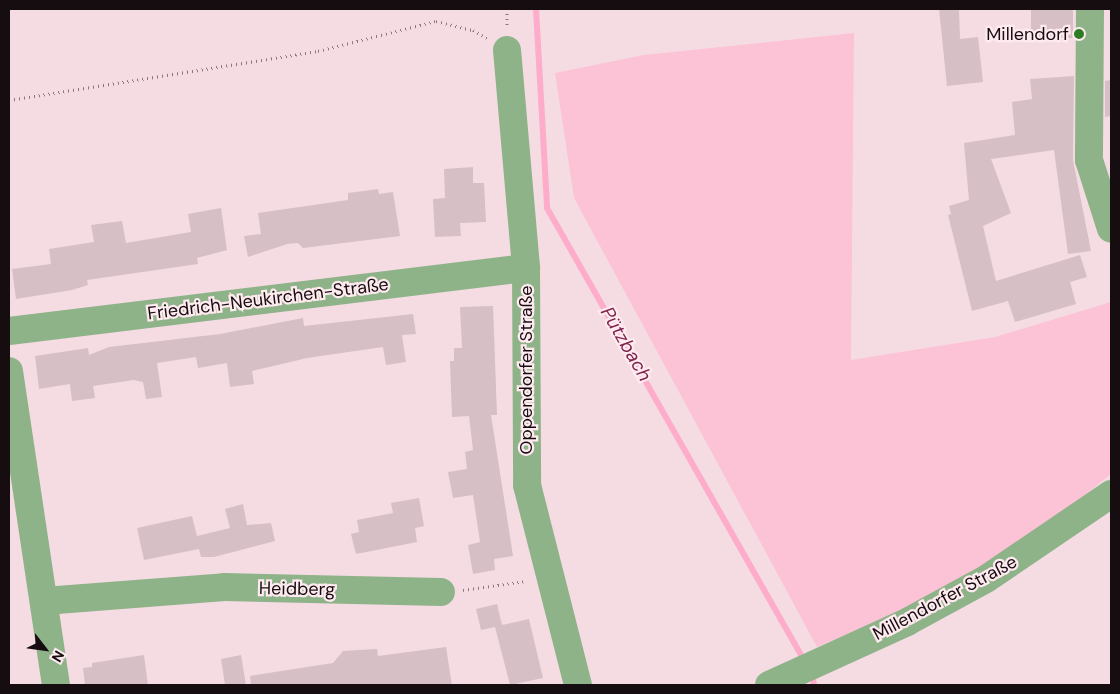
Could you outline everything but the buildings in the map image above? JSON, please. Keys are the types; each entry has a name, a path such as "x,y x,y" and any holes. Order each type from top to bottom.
{"street":[{"path":"1090,9 1089,160 1111,229"},
{"name":"Oppendorfer Straße","path":"507,50 526,268 527,485 578,685"},
{"name":"Friedrich-Neukirchen-Straße","path":"9,331 526,268"},
{"path":"9,371 56,685"},
{"name":"Millendorfer Straße","path":"769,685 907,622 986,579 1111,494"},
{"name":"Heidberg","path":"44,601 224,587 441,592"}],"path":[{"path":"9,100 318,51 436,21 473,30 507,50"},
{"path":"441,592 549,577"}],"shaded area":[{"path":"854,33 851,360 995,337 1111,302 1111,474 1028,540 891,616 817,647 574,198 555,73 644,55"}],"waterway":[{"name":"Pützbach","path":"536,9 547,208 801,655"},
{"name":"Pützbach","path":"813,679 814,685"}],"place":[{"name":"Millendorf","path":"1079,34"}]}
